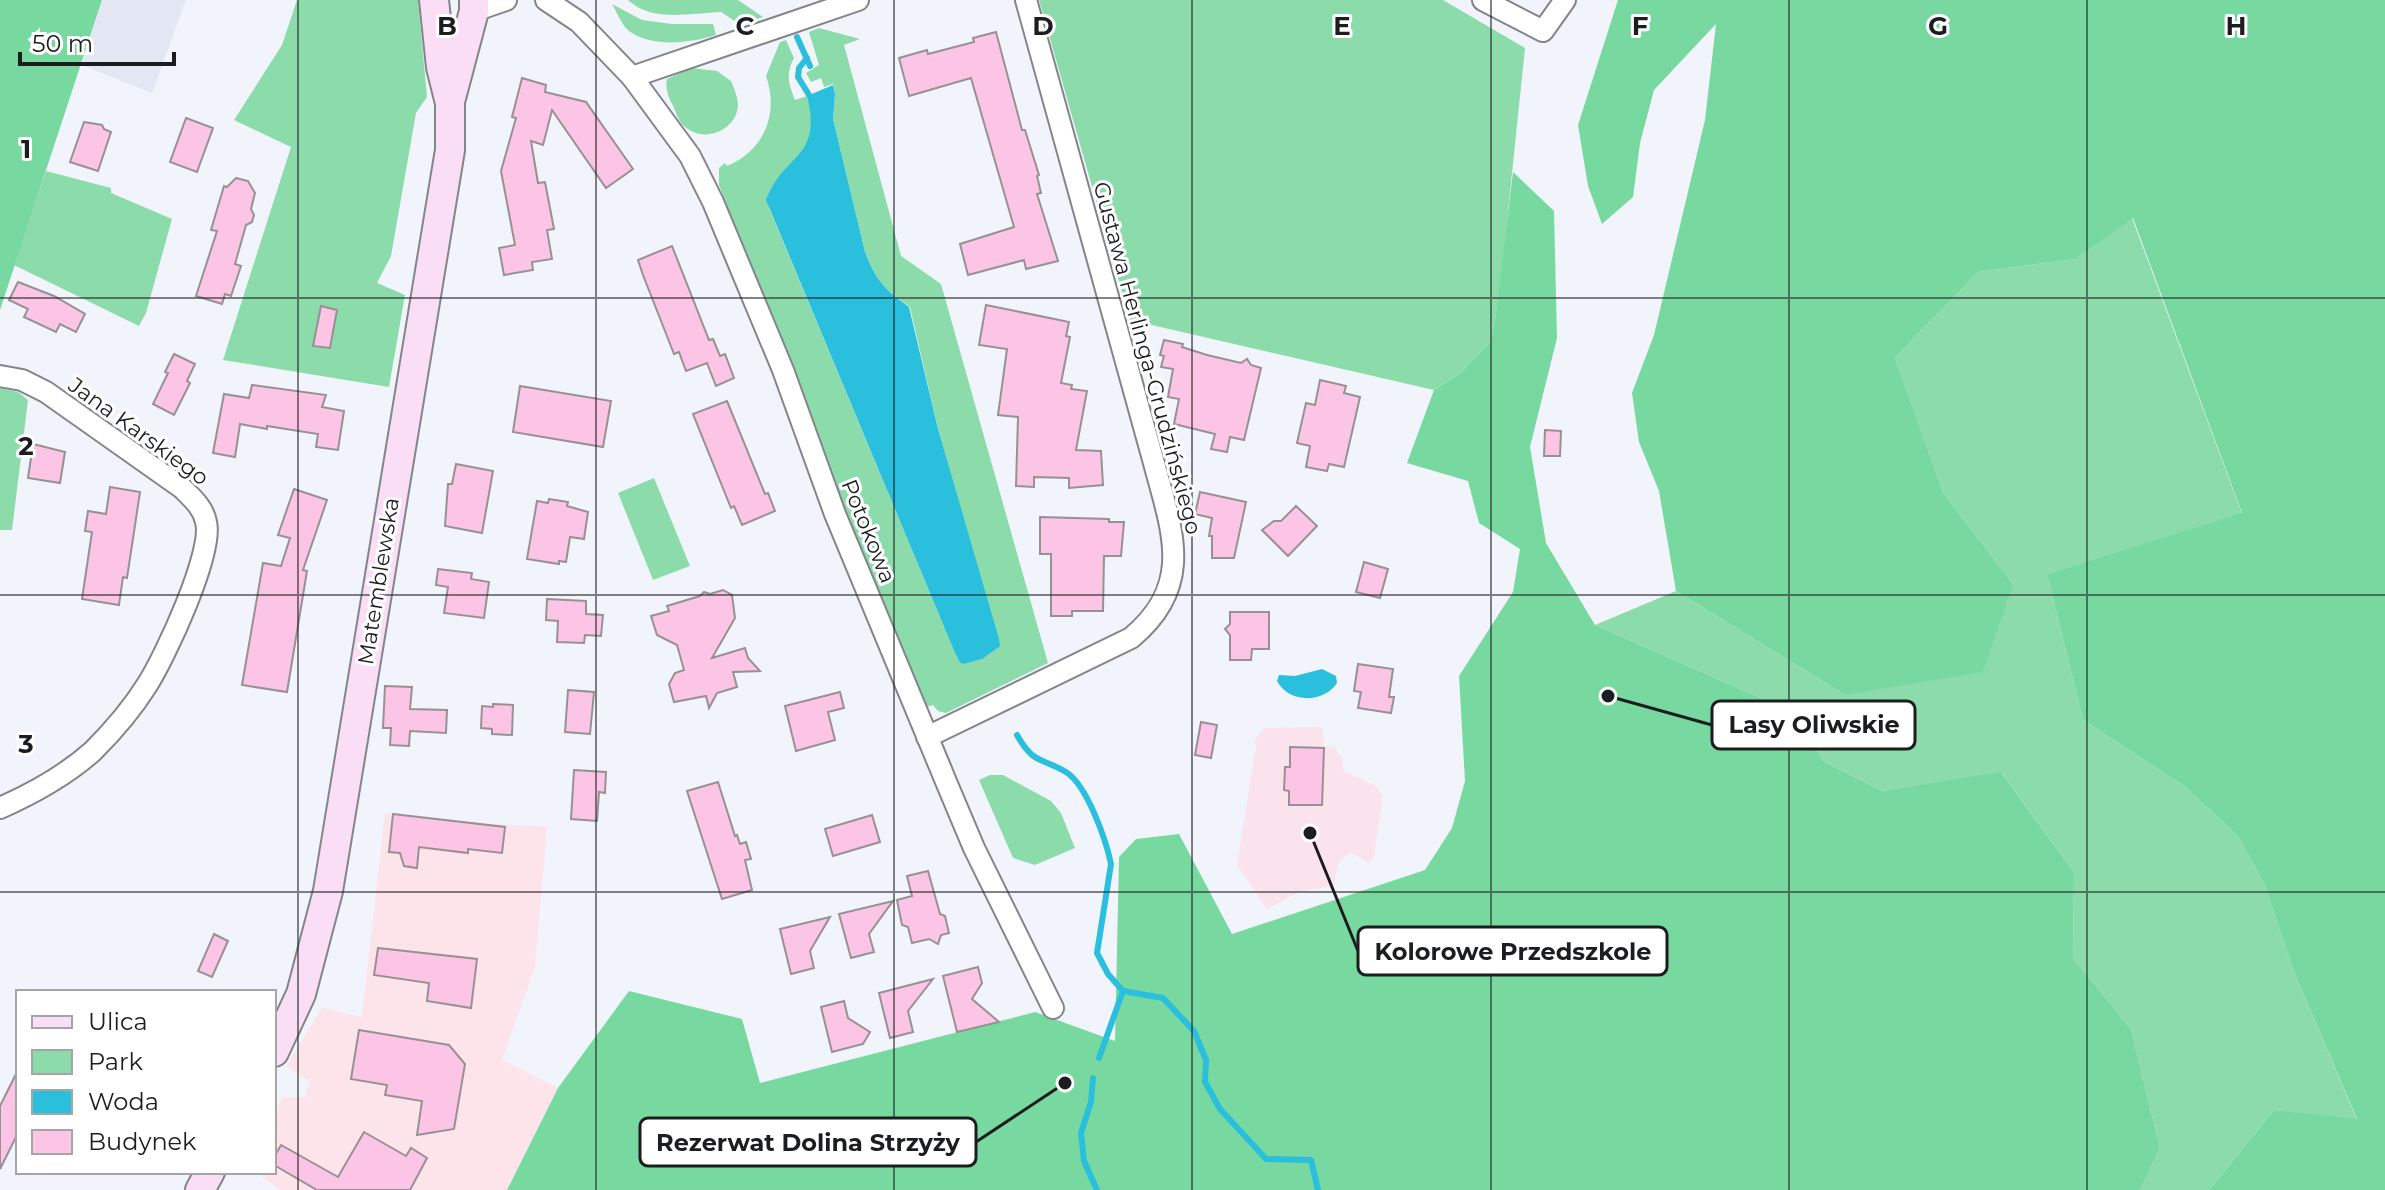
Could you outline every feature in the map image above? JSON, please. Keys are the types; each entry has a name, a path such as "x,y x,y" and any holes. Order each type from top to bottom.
{"street":[{"name":"Matemblewska","path":"434,0 441,67 450,103"},
{"path":"474,6 506,0"},
{"name":"Potokowa","path":"546,0 579,22 632,77 690,156 713,202 784,372 835,514 974,848 1053,1008"},
{"path":"632,77 858,0"},
{"name":"Gustawa Herlinga-Grudzińskiego","path":"927,737 1131,638 1142,629 1162,602 1175,561 1158,477 1026,0"},
{"path":"1483,0 1543,31 1565,0"},
{"name":"Matemblewska","path":"276,1048 301,994 328,891 448,162 450,103 474,6"},
{"name":"Jana Karskiego","path":"0,376 22,380 46,392 182,488 200,506 207,522 208,541 205,557 185,606 148,684 132,707 92,751 69,770 37,791 0,808"}],"shaded area":[{"path":"102,0 186,0 152,93 82,65"},
{"path":"1265,728 1323,729 1324,746 1334,747 1343,759 1343,771 1375,785 1383,796 1374,856 1369,863 1352,853 1343,857 1333,886 1299,892 1267,909 1237,865 1256,746 1254,740"},
{"path":"385,813 471,823 547,827 535,967 502,1060 558,1088 507,1190 280,1190 259,1174 276,1174 276,1112 283,1097 305,1097 310,1081 286,1067 322,1008 362,1017"}],"green space":[{"path":"0,0 102,0 0,310"},
{"path":"297,0 418,0 427,97 416,113 391,256 377,283 405,295 389,387 223,360 291,147 234,120 282,45"},
{"path":"628,0 738,0 763,17 740,24 721,12 660,14 649,12"},
{"path":"1039,0 1443,0 1525,48 1503,260 1490,342 1460,373 1434,390 1130,320"},
{"path":"1618,0 2385,0 2385,1190 2209,1190 2274,1110 2357,1119 2294,972 2264,883 2237,835 2184,786 2083,720 2047,574 2242,513 2133,218 2076,259 1978,272 1895,358 1944,494 2013,584 1983,672 1845,695 1676,591 1659,491 1639,442 1632,393 1654,335 1705,120 1716,24 1654,90 1640,143 1633,197 1602,224 1588,186 1578,125"},
{"path":"612,4 642,20 713,24 716,35 684,42 649,40 626,29"},
{"path":"819,28 860,39 844,45 901,256 941,284 1048,663 946,713 938,711 933,705 927,707 861,551 719,185 719,168 740,159 751,150 766,129 771,103 766,76 780,42 786,40 794,58 789,74 791,89 795,100 807,96 813,119 811,138 769,208 955,653 963,664 982,659 962,515 938,429 910,307 882,284 865,252 833,119 833,84 824,87 821,78 811,82 806,73 819,65 809,32"},
{"path":"691,68 717,71 731,81 738,103 736,115 717,132 700,134 684,126 669,98 667,79"},
{"path":"46,171 111,188 111,193 172,219 146,313 139,326 14,265"},
{"path":"1513,172 1554,211 1557,338 1530,447 1546,543 1595,625 1799,715 1823,761 1882,791 2001,772 2074,872 2073,958 2131,1029 2160,1148 2140,1190 507,1190 558,1088 629,991 742,1019 760,1083 1035,1012 1115,1041 1119,857 1136,839 1179,834 1232,934 1425,870 1452,828 1465,781 1459,676 1513,592 1520,549 1479,523 1468,481 1407,463 1434,390 1460,373 1490,342"},
{"path":"2132,218 2242,514 2047,574 2083,720 2184,786 2237,835 2264,883 2294,972 2357,1120 2274,1110 2209,1190 2140,1190 2160,1148 2131,1029 2073,958 2074,872 2002,773 1882,791 1823,761 1799,715 1595,625 1676,591 1845,695 2013,584 1944,494 1895,358 1978,272 2076,259"},
{"path":"0,388 18,392 28,400 12,530 0,530"},
{"path":"654,478 690,566 653,580 618,493"},
{"path":"990,775 1003,775 1051,801 1061,813 1075,848 1035,865 1013,858 979,780"}],"water":[{"path":"833,85 833,119 865,252 882,284 909,307 938,429 999,639 1000,646 982,659 964,664 960,663 955,653 766,200 782,172 806,144 811,117 807,96"},
{"path":"1322,669 1336,676 1337,683 1331,690 1315,697 1290,694 1277,681 1279,675 1295,676"}],"building":[{"path":"996,32 1022,130 1025,130 1039,175 1041,193 1037,194 1058,261 1026,269 1024,260 968,275 960,244 1014,227 971,78 909,96 899,58 974,42 973,38"},
{"path":"522,78 546,85 545,92 586,102 633,169 606,188 552,110 543,145 531,141 538,183 545,182 554,229 547,230 552,259 532,262 533,270 504,275 499,248 515,245 501,171 516,118 512,117"},
{"path":"186,118 213,128 197,172 170,162"},
{"path":"84,122 102,125 111,132 98,171 70,162"},
{"path":"236,178 248,181 255,193 251,209 254,215 252,222 246,225 235,264 241,266 231,296 225,294 222,304 196,296 217,231 211,230 224,186 227,187"},
{"path":"672,246 709,340 713,339 720,356 725,354 734,378 716,386 707,363 686,371 679,352 674,354 638,260"},
{"path":"18,282 54,296 85,314 76,332 60,324 56,332 24,317 28,309 9,300"},
{"path":"986,305 1069,322 1066,336 1070,337 1061,383 1072,385 1071,389 1087,391 1076,450 1101,451 1103,485 1069,488 1069,478 1034,477 1034,487 1016,486 1018,417 998,415 1007,349 979,345"},
{"path":"321,306 337,310 330,348 313,346"},
{"path":"1164,340 1241,363 1247,359 1251,365 1261,368 1244,440 1230,437 1227,452 1211,449 1215,434 1174,424 1179,399 1168,397 1173,369 1161,367"},
{"path":"174,354 195,364 187,381 190,383 174,415 153,404"},
{"path":"1320,380 1346,386 1344,393 1360,397 1344,467 1329,464 1327,471 1306,467 1310,446 1297,443 1306,403 1315,405"},
{"path":"252,385 326,395 322,407 344,411 338,450 316,447 318,434 240,424 235,457 213,453 224,394 249,398"},
{"path":"520,386 611,401 603,447 513,432"},
{"path":"727,401 775,511 742,525 734,506 731,508 693,414"},
{"path":"1545,430 1561,431 1560,456 1544,456"},
{"path":"33,444 65,452 60,483 28,478"},
{"path":"456,464 493,471 482,533 445,526 448,484 452,484"},
{"path":"110,487 140,492 127,578 123,577 119,605 82,599 92,532 85,531 88,511 106,514"},
{"path":"294,489 327,500 303,570 307,571 287,692 242,685 263,563 281,566 290,538 278,535"},
{"path":"1200,492 1246,502 1234,558 1212,558 1212,536 1209,536 1212,518 1195,514"},
{"path":"549,499 568,502 567,506 588,512 584,539 570,537 566,562 559,561 559,564 527,559 537,501 548,503"},
{"path":"1296,506 1317,526 1288,556 1262,530 1274,521 1281,521"},
{"path":"1040,517 1124,522 1121,556 1104,556 1103,611 1072,611 1072,616 1051,616 1051,554 1040,554"},
{"path":"1364,562 1388,569 1380,598 1356,592"},
{"path":"438,569 472,573 471,579 489,582 484,618 444,613 448,587 436,585"},
{"path":"723,590 732,595 735,618 712,658 745,648 748,658 760,671 733,672 737,687 717,693 709,708 706,696 674,702 669,684 675,673 684,670 677,645 657,635 651,616 669,611 667,606 704,592 710,594"},
{"path":"547,599 586,601 586,614 603,615 601,636 585,635 584,643 557,642 558,621 546,620"},
{"path":"1230,612 1269,612 1269,649 1252,649 1251,660 1230,660 1230,635 1225,629 1230,624"},
{"path":"1358,664 1393,669 1389,697 1394,697 1391,713 1358,708 1361,692 1354,691"},
{"path":"385,686 412,687 410,709 447,710 446,733 410,731 409,746 390,745 391,728 383,728"},
{"path":"568,690 594,692 590,734 565,732"},
{"path":"840,692 844,708 828,712 835,740 796,751 785,706"},
{"path":"493,704 513,705 512,735 492,734 492,729 481,728 482,706 493,707"},
{"path":"1201,722 1217,725 1211,758 1195,755"},
{"path":"1290,747 1324,748 1322,805 1289,805 1289,791 1284,790 1285,767 1290,767"},
{"path":"574,770 606,772 605,793 599,792 597,821 571,819"},
{"path":"718,782 735,836 740,844 746,842 751,859 745,860 752,890 722,899 687,791"},
{"path":"393,814 505,827 502,853 468,849 468,853 419,847 417,868 404,866 400,853 389,852"},
{"path":"872,815 880,842 833,856 825,829"},
{"path":"928,871 940,914 945,916 949,933 941,935 938,944 929,939 912,943 908,927 902,925 897,900 912,896 907,876"},
{"path":"893,901 869,934 874,952 851,958 839,914"},
{"path":"830,917 810,951 814,968 791,974 780,929"},
{"path":"214,934 228,941 212,977 198,971"},
{"path":"378,948 477,959 471,1008 427,1001 429,983 374,975"},
{"path":"978,967 982,983 972,999 999,1022 957,1032 943,976"},
{"path":"933,979 908,1011 913,1032 890,1038 879,993"},
{"path":"844,1001 848,1018 870,1032 863,1044 832,1052 821,1007"},
{"path":"359,1030 449,1045 465,1064 454,1129 417,1135 422,1101 385,1095 387,1085 351,1079"},
{"path":"16,1074 16,1137 0,1169 0,1106"},
{"path":"364,1132 406,1156 411,1148 427,1158 410,1190 317,1190 276,1166 276,1154 281,1145 338,1177"}],"waterway":[{"path":"797,37 810,66"},
{"path":"807,58 799,68 798,77 809,95"},
{"path":"1017,735 1033,756 1066,772 1081,788 1100,828 1111,864 1097,953 1108,974 1123,991 1099,1058"},
{"path":"1123,991 1163,998 1194,1031 1206,1060 1205,1082 1220,1109 1266,1159 1311,1160 1318,1190"},
{"path":"1093,1078 1091,1102 1081,1133 1084,1161 1097,1190"}],"place":[{"name":"Lasy Oliwskie","path":"1608,696"},
{"name":"Kolorowe Przedszkole","path":"1310,833"},
{"name":"Rezerwat Dolina Strzyży","path":"1065,1083"}]}
